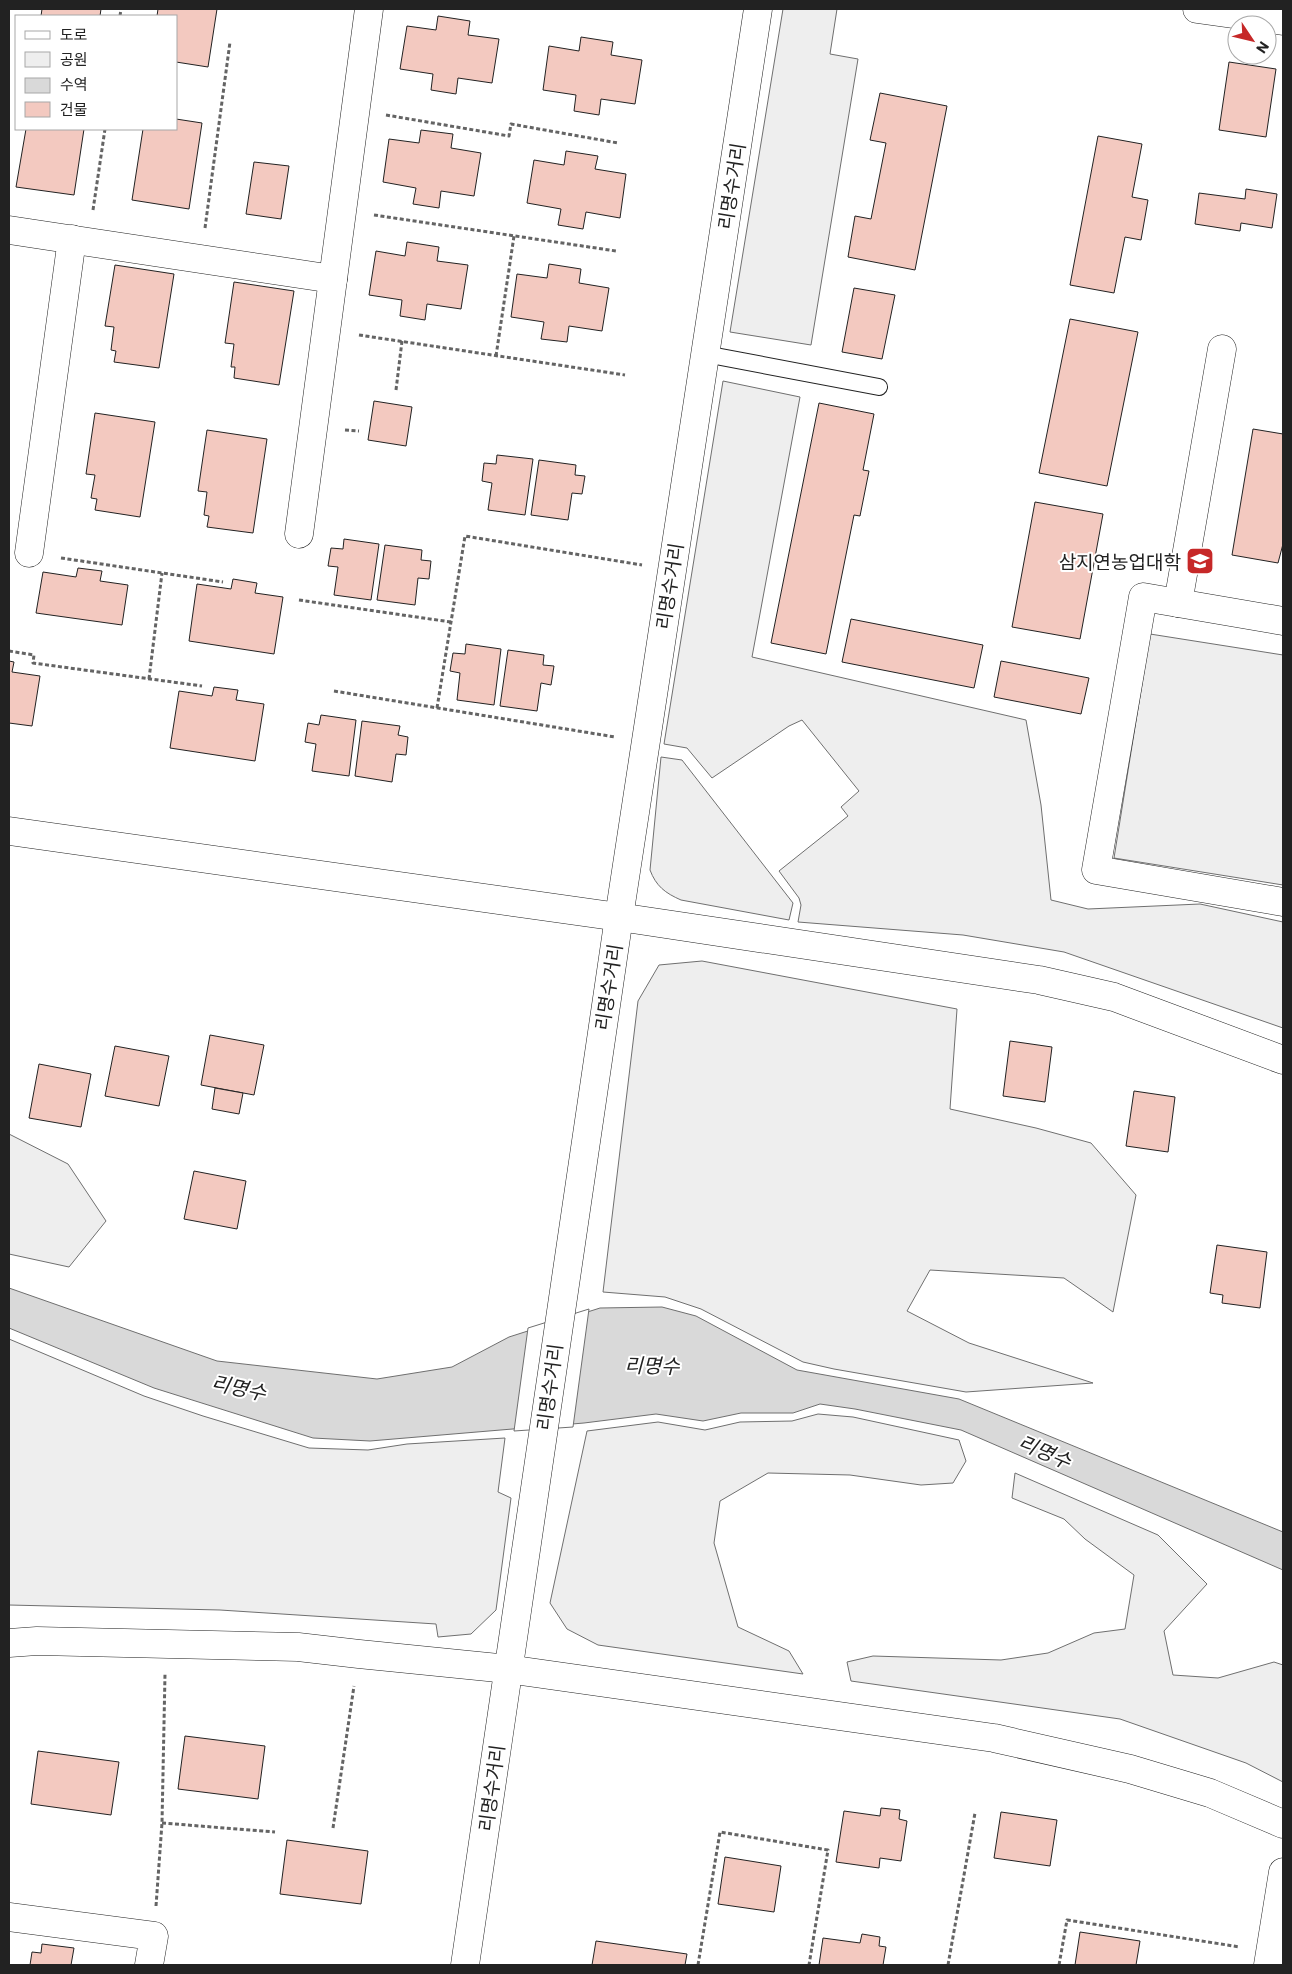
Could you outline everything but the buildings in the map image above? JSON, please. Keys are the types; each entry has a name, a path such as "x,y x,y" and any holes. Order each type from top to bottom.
{"street":[{"path":"299,534 369,9"},
{"name":"리명수거리","path":"465,1965 619,917 758,9"},
{"path":"1197,9 1283,21"},
{"path":"9,230 333,279"},
{"path":"29,553 80,240"},
{"path":"1178,603 1222,349"},
{"path":"1283,621 1143,598 1096,870 1283,902"},
{"path":"9,832 619,917 1048,982 1114,997 1283,1060"},
{"path":"9,1643 37,1641 298,1647 508,1669 994,1738 1148,1775 1210,1794 1283,1824"},
{"path":"1269,1958 1283,1872"},
{"path":"9,1917 154,1936 149,1965"}],"lane":[{"path":"705,354 878,387"}],"path":[{"path":"201,259 230,42"},
{"path":"356,110 508,136 510,124 618,143"},
{"path":"80,240 105,130"},
{"path":"342,210 616,251"},
{"path":"496,356 514,236"},
{"path":"326,330 625,375"},
{"path":"396,390 402,341"},
{"path":"437,708 465,536 672,570"},
{"path":"29,553 222,582"},
{"path":"149,679 162,573"},
{"path":"299,600 452,622"},
{"path":"9,651 34,654 33,663 202,686"},
{"path":"334,691 646,742"},
{"path":"154,1936 162,1823 166,1644"},
{"path":"333,1828 359,1654"},
{"path":"949,1965 975,1814"},
{"path":"162,1823 275,1832"},
{"path":"698,1965 720,1832 828,1850 809,1965"},
{"path":"1059,1965 1067,1920 1269,1958"}],"green space":[{"path":"783,9 837,9 830,54 858,59 811,345 730,332"},
{"path":"723,381 800,397 752,657 1026,720 1041,805 1051,900 1088,909 1200,904 1283,922 1283,1028 1064,952 963,935 798,922 801,905 799,898 779,871 848,816 841,807 859,791 802,720 789,726 712,778 687,748 664,744"},
{"path":"1150,634 1283,655 1283,885 1114,858"},
{"path":"661,757 682,760 793,903 789,920 681,900 670,895 658,885 650,870"},
{"path":"702,961 957,1009 950,1109 1036,1128 1091,1143 1136,1195 1113,1312 1064,1278 930,1270 907,1311 969,1343 1093,1383 966,1392 834,1369 803,1362 701,1309 665,1297 603,1292 638,1001 659,965"},
{"path":"9,1134 68,1164 106,1221 69,1267 9,1254"},
{"path":"9,1339 144,1396 309,1448 368,1450 407,1444 505,1438 498,1492 511,1498 496,1610 471,1634 438,1637 436,1624 220,1610 9,1605"},
{"path":"818,1414 853,1417 959,1440 966,1461 953,1483 921,1485 850,1475 768,1473 720,1501 714,1543 738,1627 789,1651 803,1674 598,1645 567,1629 550,1603 587,1431 658,1422 705,1430 740,1422 792,1421"},
{"path":"1015,1473 1158,1535 1207,1584 1164,1631 1173,1675 1218,1678 1274,1662 1283,1665 1283,1782 1246,1763 1120,1719 851,1681 847,1662 873,1656 1001,1660 1048,1653 1094,1633 1125,1629 1134,1575 1085,1539 1064,1519 1012,1498"}],"water":[{"name":"리명수","path":"9,1288 217,1361 377,1379 452,1367 509,1337 600,1308 662,1307 696,1316 797,1370 959,1399 1283,1532 1283,1570 961,1430 820,1404 793,1413 741,1413 703,1421 656,1414 584,1423 370,1441 313,1438 154,1388 9,1328"}],"pier":[{"path":"589,1309 573,1427 514,1431 528,1328"}],"place":[{"name":"삼지연농업대학","path":"1200,561"}]}
